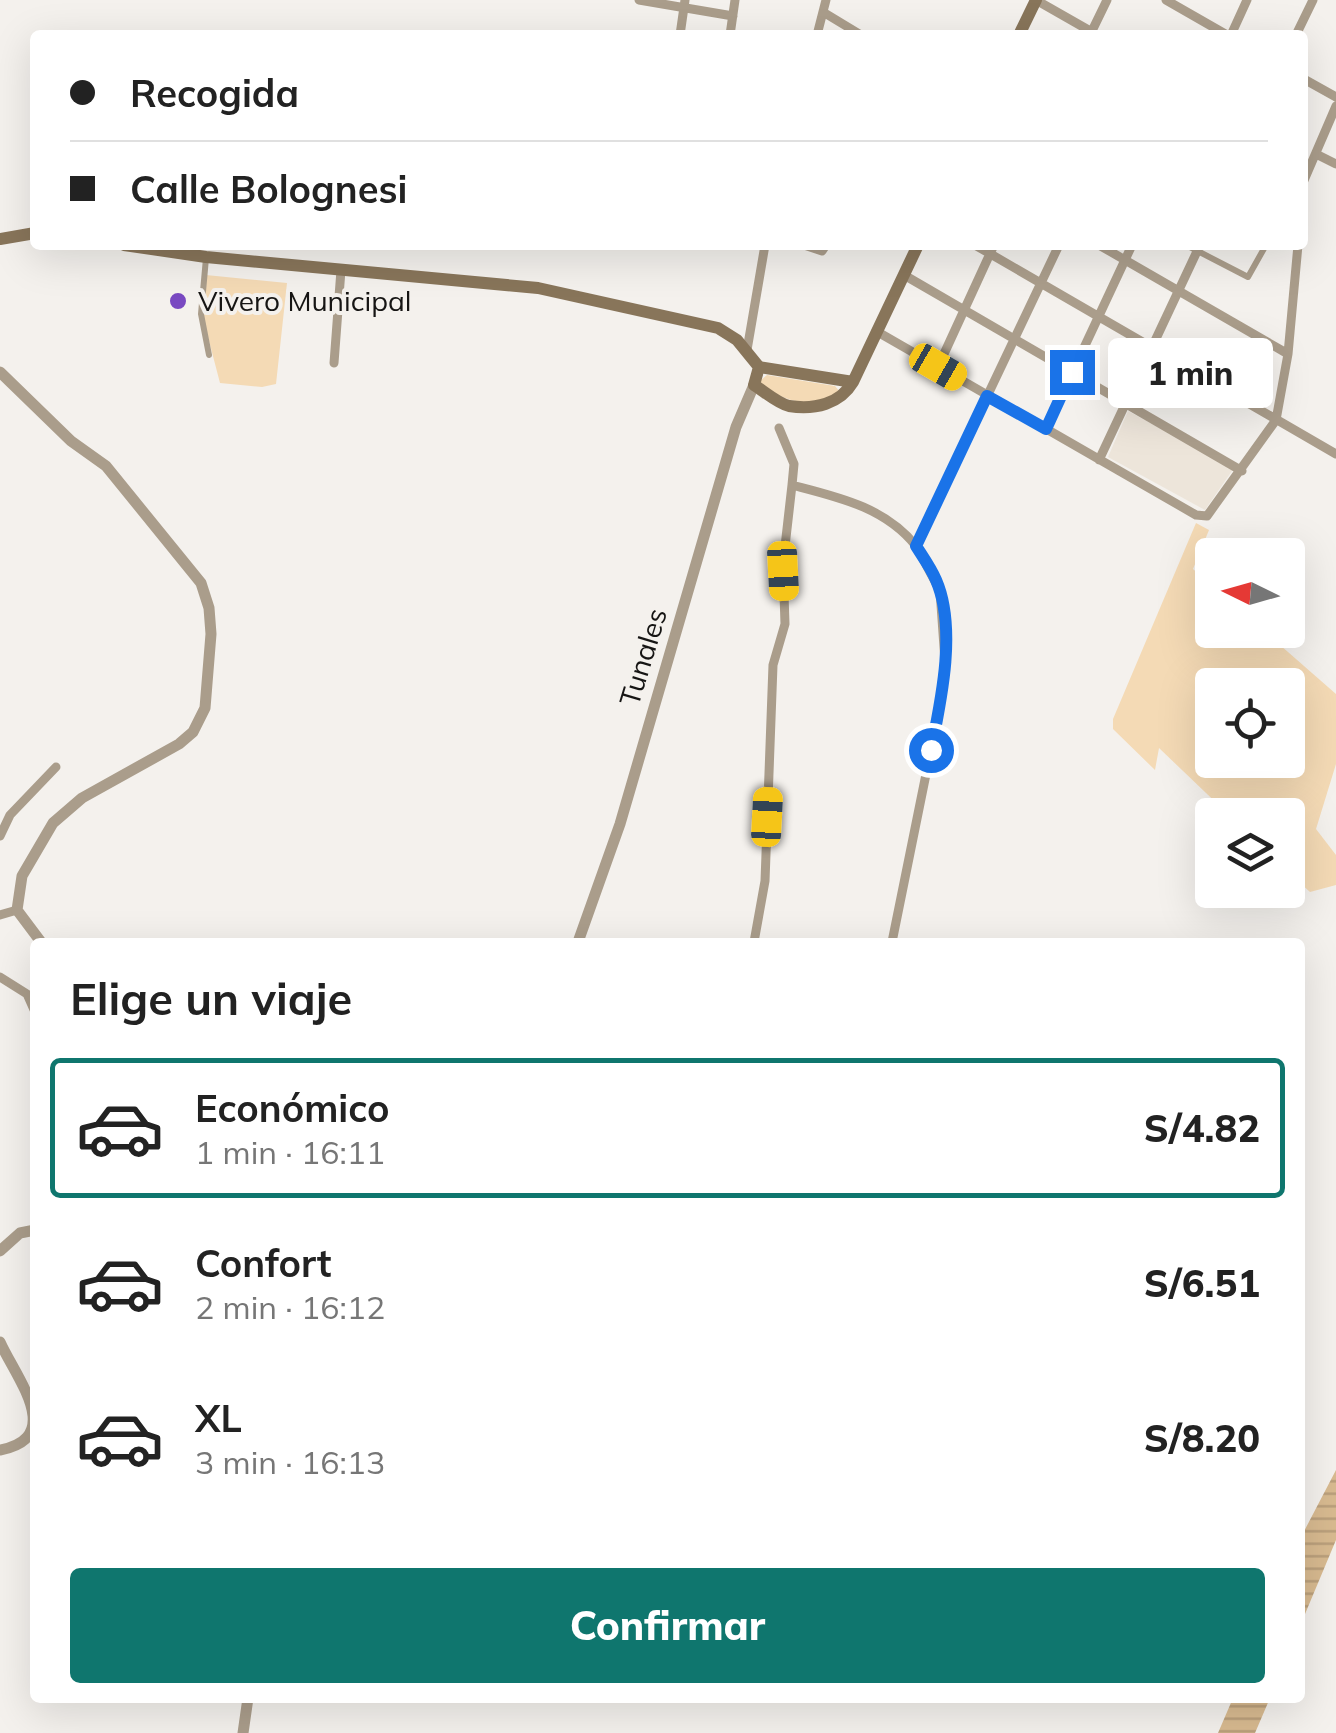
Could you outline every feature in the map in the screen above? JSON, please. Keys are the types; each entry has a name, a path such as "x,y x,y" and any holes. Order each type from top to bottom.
{"main road":[{"path":"1021,30 1036,0"},
{"path":"0,238 30,234"},
{"path":"158,250 538,288 688,319 718,328 747,350 758,367 754,384 784,404 794,406 839,400 853,382 916,250"},
{"path":"758,367 853,382"}],"street":[{"path":"640,0 685,4 733,16"},
{"path":"731,30 736,0"},
{"path":"818,30 826,0"},
{"path":"1036,0 1085,30"},
{"path":"1093,30 1107,0"},
{"path":"1166,0 1220,30"},
{"path":"1231,30 1246,0"},
{"path":"1298,30 1313,0"},
{"path":"681,30 685,4"},
{"path":"823,12 854,30"},
{"path":"1308,81 1336,97"},
{"path":"1308,172 1336,106"},
{"path":"1316,154 1336,164"},
{"path":"747,350 764,250"},
{"path":"938,367 992,250"},
{"path":"993,250 1040,283 1336,454"},
{"path":"916,546 1056,250"},
{"path":"1108,250 1288,354"},
{"path":"1046,429 1130,250"},
{"path":"1099,460 1198,250"},
{"path":"1202,250 1248,276 1263,250"},
{"path":"876,332 1196,514 1207,516 1276,420 1288,354 1298,250"},
{"path":"206,257 201,314 209,355"},
{"path":"334,363 341,270"},
{"path":"904,275 1242,471"},
{"path":"0,372 71,441 106,466 200,583 210,608 204,708 194,732 82,798 53,824 22,876 17,892 18,910 38,938"},
{"name":"Tunales","path":"579,938 620,824 736,427 754,384"},
{"path":"755,938 764,882 774,665 785,624 783,564 794,464 779,428"},
{"path":"792,484 866,506 898,527 926,562 943,605 946,661 938,715 893,938"},
{"path":"0,836 10,814 56,767"},
{"path":"0,915 18,910"},
{"path":"0,977 27,994 30,1001"},
{"path":"0,1251 20,1233 30,1231"},
{"path":"0,1342 30,1400"},
{"path":"0,1450 30,1436"},
{"path":"243,1733 247,1703"}],"shaded area":[{"path":"206,275 287,283 276,384 262,387 220,383 202,314"},
{"path":"767,375 835,386 840,392 819,401 799,402 761,385"},
{"path":"1128,411 1234,468 1205,510 1108,457"},
{"path":"1196,523 1209,530 1206,538 1195,538 1195,648 1284,648 1336,694 1336,764 1316,829 1336,855 1336,885 1310,892 1305,887 1305,798 1211,798 1159,748 1155,770 1113,729 1113,719"},
{"path":"1336,1470 1336,1540 1305,1614 1305,1529"},
{"path":"1231,1703 1268,1703 1255,1733 1218,1733"}],"place":[{"name":"Vivero Municipal","path":"178,301"}],"route":[{"path":"931,750 946,661 943,605 935,578 916,546 987,396 1046,429 1072,372"}]}
